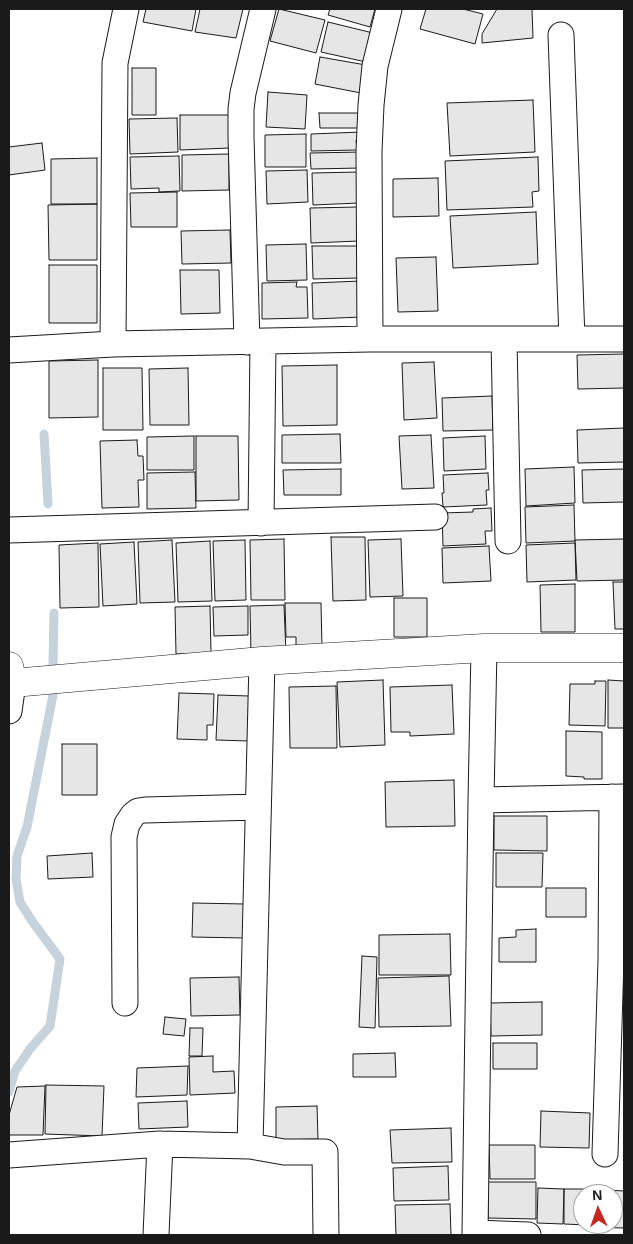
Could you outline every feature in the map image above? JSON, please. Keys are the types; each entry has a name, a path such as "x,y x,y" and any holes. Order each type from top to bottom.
{"street":[{"path":"113,344 115,62 126,9"},
{"path":"261,523 255,342 241,137 241,109 263,9"},
{"path":"370,339 369,152 371,105 375,66 389,9"},
{"path":"560,35 572,339"},
{"path":"9,350 113,344 370,339 624,339"},
{"path":"504,339 508,541"},
{"path":"9,530 435,517"},
{"path":"9,711 11,674 484,648 624,648"},
{"path":"484,648 475,1234 528,1235"},
{"path":"250,1146 262,661"},
{"path":"481,800 618,797 618,960 605,1154"},
{"path":"125,1003 124,837 127,824 133,815 138,811 145,810 258,807"},
{"path":"156,1235 160,1144"},
{"path":"9,1155 160,1144 250,1146 284,1152 325,1152 326,1235"}],"building":[{"path":"146,9 196,9 192,31 143,22"},
{"path":"200,9 243,9 236,38 195,32"},
{"path":"279,9 325,20 316,53 270,41"},
{"path":"330,9 375,9 370,27 328,15"},
{"path":"426,9 463,9 483,14 475,44 420,29"},
{"path":"497,9 532,9 533,38 482,43 482,34"},
{"path":"328,22 373,33 366,62 321,52"},
{"path":"320,57 366,65 361,93 315,84"},
{"path":"132,68 156,68 156,115 132,115"},
{"path":"268,92 307,95 305,129 266,127"},
{"path":"533,100 535,152 450,156 447,103"},
{"path":"319,113 359,113 359,128 320,128"},
{"path":"180,115 230,115 230,148 180,150"},
{"path":"177,118 178,152 130,154 129,119"},
{"path":"362,132 362,140 356,140 357,150 311,151 311,134"},
{"path":"306,134 306,167 265,167 265,135"},
{"path":"42,143 45,170 9,175 9,147"},
{"path":"362,152 362,168 311,169 310,153"},
{"path":"229,154 229,190 182,191 182,155"},
{"path":"179,156 180,191 159,192 159,188 131,189 130,157"},
{"path":"538,157 539,191 532,192 533,207 447,210 445,161"},
{"path":"97,158 97,204 51,204 51,159"},
{"path":"307,170 308,202 267,204 266,171"},
{"path":"359,172 359,203 313,205 312,173"},
{"path":"438,178 439,216 393,217 393,179"},
{"path":"177,192 177,227 131,227 130,193"},
{"path":"97,204 97,260 49,260 48,205"},
{"path":"358,207 359,241 311,243 310,208"},
{"path":"536,212 538,264 453,268 450,216"},
{"path":"230,230 231,263 182,264 181,231"},
{"path":"306,244 307,280 267,281 266,245"},
{"path":"312,246 359,246 360,278 313,279"},
{"path":"436,257 438,311 398,312 396,258"},
{"path":"49,265 97,265 97,323 49,323"},
{"path":"180,270 219,270 220,313 181,314"},
{"path":"361,281 362,317 313,319 312,283"},
{"path":"297,282 296,287 307,287 308,318 262,319 262,283"},
{"path":"624,354 624,388 578,389 577,355"},
{"path":"98,360 98,417 49,418 49,361"},
{"path":"434,362 437,418 404,420 402,363"},
{"path":"337,365 337,425 283,426 282,366"},
{"path":"103,368 142,368 143,430 103,430"},
{"path":"188,368 189,425 150,425 149,369"},
{"path":"492,396 493,430 443,431 442,398"},
{"path":"624,428 624,462 578,463 577,430"},
{"path":"340,434 341,463 282,463 282,435"},
{"path":"431,435 434,488 402,489 399,436"},
{"path":"194,436 194,470 147,470 147,437"},
{"path":"196,436 238,436 239,500 196,501"},
{"path":"485,436 486,469 444,471 443,438"},
{"path":"137,440 138,456 143,456 144,480 138,480 139,507 102,508 100,441"},
{"path":"574,467 575,503 526,506 525,469"},
{"path":"341,469 341,495 284,495 283,470"},
{"path":"624,469 624,502 583,503 582,470"},
{"path":"195,472 196,508 147,509 147,473"},
{"path":"488,473 489,490 486,490 487,505 443,507 443,475"},
{"path":"574,505 575,541 526,543 525,507"},
{"path":"491,508 492,531 485,531 486,544 443,546 442,513 473,512 473,509"},
{"path":"331,537 365,537 366,600 333,601"},
{"path":"284,539 285,600 251,600 250,540"},
{"path":"401,539 403,596 370,597 368,540"},
{"path":"624,539 624,580 577,581 575,540"},
{"path":"172,540 175,602 140,603 138,542"},
{"path":"245,540 246,600 215,601 213,541"},
{"path":"210,541 212,601 178,602 176,543"},
{"path":"134,542 137,604 103,606 100,544"},
{"path":"98,543 99,607 60,608 59,545"},
{"path":"575,543 576,580 527,582 526,545"},
{"path":"489,546 491,581 443,583 442,548"},
{"path":"613,582 624,582 624,629 615,629"},
{"path":"575,584 575,632 541,632 540,585"},
{"path":"394,598 427,598 427,637 394,637"},
{"path":"285,603 321,603 322,647 296,648 296,637 286,637"},
{"path":"284,605 286,653 251,654 250,606"},
{"path":"210,606 211,653 176,654 175,607"},
{"path":"248,606 248,635 214,636 213,607"},
{"path":"383,680 385,745 340,747 337,682"},
{"path":"608,680 624,681 624,728 608,728"},
{"path":"595,681 606,681 605,726 569,725 570,684 595,684"},
{"path":"452,685 454,734 410,736 410,732 391,732 390,687"},
{"path":"336,686 337,748 290,748 289,687"},
{"path":"179,693 214,694 213,725 207,725 207,740 177,739"},
{"path":"218,695 249,696 249,741 216,740"},
{"path":"566,731 602,732 602,779 566,776"},
{"path":"62,744 97,744 97,795 62,795"},
{"path":"454,780 455,826 386,827 385,782"},
{"path":"494,816 547,816 547,851 494,850"},
{"path":"92,853 93,877 48,879 47,856"},
{"path":"496,853 543,853 542,887 496,887"},
{"path":"546,888 586,888 586,917 546,917"},
{"path":"193,903 245,904 244,938 192,937"},
{"path":"536,929 536,962 499,962 499,938 516,937 516,930"},
{"path":"450,934 451,975 379,975 379,935"},
{"path":"362,956 377,957 375,1028 359,1027"},
{"path":"449,976 451,1026 379,1027 378,978"},
{"path":"239,977 240,1015 191,1016 190,978"},
{"path":"542,1002 542,1035 491,1036 490,1003"},
{"path":"165,1017 186,1019 184,1036 163,1034"},
{"path":"190,1028 203,1028 202,1056 189,1056"},
{"path":"493,1043 537,1043 537,1069 493,1069"},
{"path":"395,1053 396,1077 353,1077 353,1054"},
{"path":"213,1056 213,1072 234,1071 235,1093 190,1095 189,1057"},
{"path":"188,1066 187,1095 136,1097 137,1068"},
{"path":"46,1085 104,1086 102,1136 45,1134"},
{"path":"45,1086 43,1135 9,1135 9,1115 17,1087"},
{"path":"187,1101 188,1127 139,1129 138,1103"},
{"path":"317,1106 318,1139 276,1140 276,1107"},
{"path":"541,1111 590,1113 589,1148 540,1147"},
{"path":"451,1128 452,1162 392,1163 390,1130"},
{"path":"489,1145 535,1145 535,1179 490,1179"},
{"path":"448,1166 449,1200 394,1201 393,1168"},
{"path":"488,1182 536,1182 536,1219 488,1218"},
{"path":"538,1188 564,1189 563,1224 537,1223"},
{"path":"564,1189 573,1189 573,1224 564,1224"},
{"path":"623,1191 624,1191 623,1228"},
{"path":"450,1204 451,1235 396,1235 395,1205"}],"waterway":[{"path":"44,434 48,504"},
{"path":"53,665 54,613"},
{"path":"9,1092 15,1071 30,1049 50,1026 60,959 20,902 16,879 17,856 27,827 53,695"}]}
